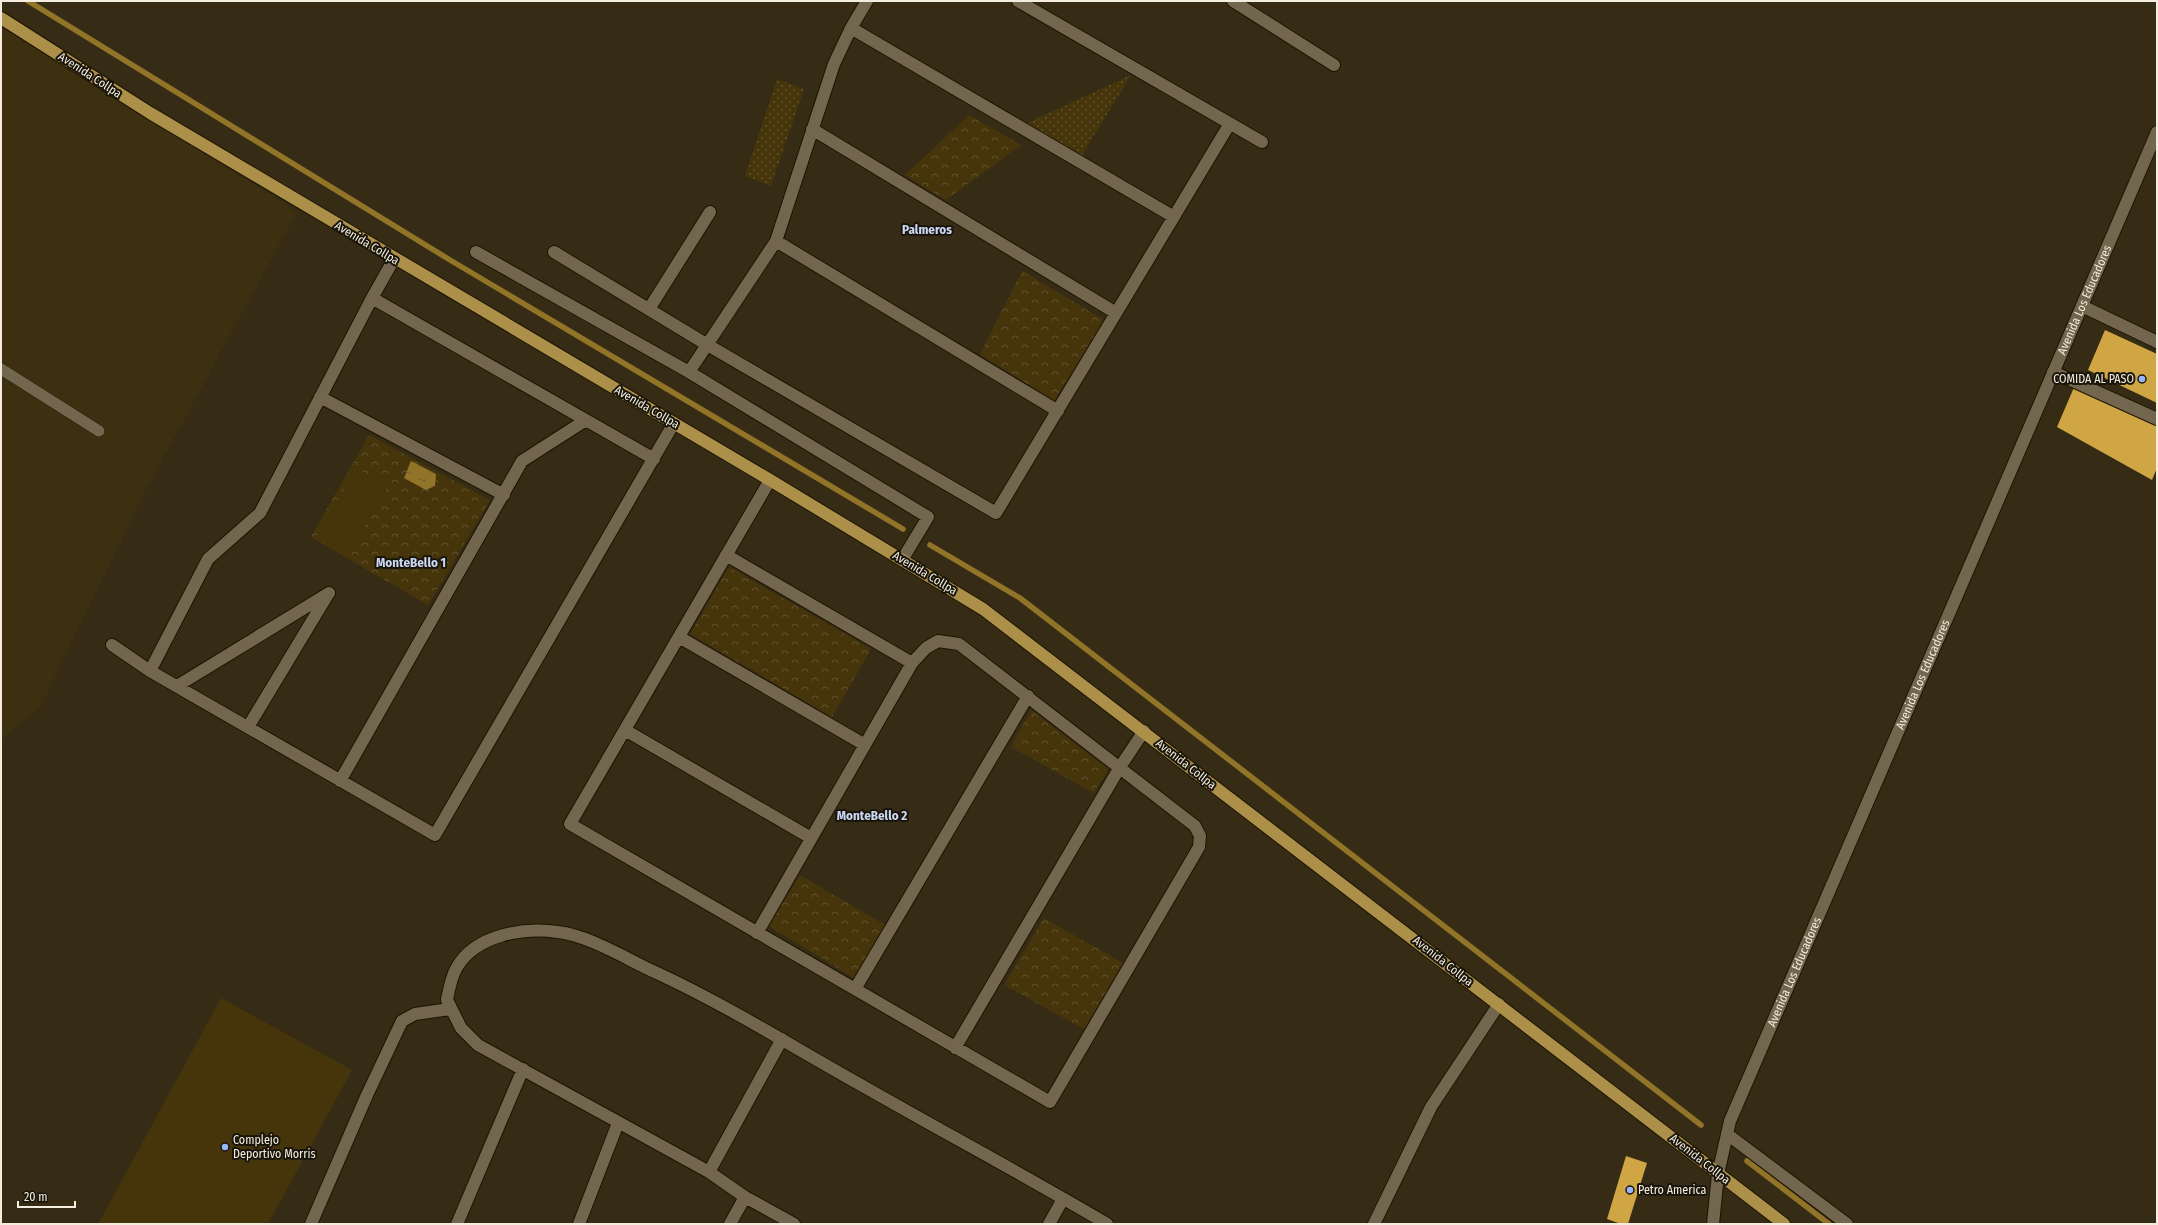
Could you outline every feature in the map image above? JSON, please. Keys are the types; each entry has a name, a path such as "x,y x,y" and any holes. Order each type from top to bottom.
{"main road":[{"name":"Avenida Collpa","path":"1,18 150,113 394,260 770,480 983,609 1144,731 1784,1224"}],"street":[{"path":"689,372 706,344 776,241 834,64 851,28 867,1"},
{"path":"1018,1 1229,125 1262,142"},
{"path":"1233,1 1334,65"},
{"path":"851,28 1174,217"},
{"path":"554,252 706,344 996,513 1229,125"},
{"path":"812,129 1116,313"},
{"name":"Avenida Los Educadores","path":"1713,1224 1718,1174 1733,1114 2157,132"},
{"path":"649,309 710,212"},
{"path":"776,241 1058,411"},
{"path":"476,252 689,372 928,517 902,560"},
{"path":"150,671 208,559 260,513 372,298 394,260"},
{"path":"372,298 654,458"},
{"path":"2082,306 2157,342"},
{"path":"2053,372 2157,419"},
{"path":"320,397 504,495"},
{"path":"340,781 522,461 586,420"},
{"path":"112,645 150,671 435,835 674,424"},
{"path":"757,933 912,663 926,648 938,641 949,641 959,644 1195,826 1200,836 1199,847 1050,1102 955,1048 855,989 757,933 570,824 770,480"},
{"path":"726,555 912,663"},
{"path":"177,686 329,593 248,727"},
{"path":"679,637 865,745"},
{"path":"855,989 1028,696"},
{"path":"625,730 811,838"},
{"path":"955,1048 1120,767 1144,731"},
{"path":"794,1224 745,1197 709,1172 478,1045 461,1028 450,1009 447,1000 452,978 462,959 478,946 506,935 525,931 548,931 577,936 732,1011 1107,1224"},
{"path":"1374,1224 1431,1107 1499,1004"},
{"path":"311,1224 367,1095 402,1021 415,1014 450,1009"},
{"path":"709,1172 782,1039"},
{"path":"457,1224 523,1069"},
{"path":"579,1224 618,1123"},
{"path":"1728,1134 1848,1224"},
{"path":"730,1224 745,1197"},
{"path":"1049,1224 1063,1198"}],"lane":[{"path":"1,369 99,431"}],"shaded area":[{"path":"1,27 297,212 143,495 40,708 4,737 1,736"}],"green space":[{"path":"1131,75 1082,155 1027,124 1027,123"},
{"path":"777,79 804,89 771,186 745,176"},
{"path":"969,115 1021,145 946,200 905,175"},
{"path":"1022,271 1104,320 1054,401 980,354"},
{"path":"369,435 490,500 428,605 311,537"},
{"path":"356,469 390,483 346,558 315,538"},
{"path":"729,567 871,649 832,717 690,634"},
{"path":"1031,710 1108,769 1094,793 1011,747"},
{"path":"800,875 885,925 854,978 769,926"},
{"path":"1044,918 1123,963 1084,1029 1004,985"},
{"name":"Complejo Deportivo Morris","path":"221,998 352,1070 268,1224 98,1224"}],"water":[{"path":"411,461 436,474 435,486 426,490 404,478"}],"building":[{"path":"2105,330 2157,354 2157,403 2088,370"},
{"path":"2075,385 2157,425 2157,468 2152,480 2057,427"},
{"path":"1626,1156 1647,1163 1628,1224 1621,1224 1607,1219"}],"waterway":[{"path":"28,1 450,260 903,529"},
{"path":"930,545 1020,598 1701,1125"},
{"path":"1747,1161 1829,1224"}],"place":[{"name":"COMIDA AL PASO","path":"2142,379"},
{"name":"Complejo Deportivo Morris","path":"225,1147"},
{"name":"Petro America","path":"1630,1190"}],"district":[{"name":"Palmeros","path":"927,229"},
{"name":"MonteBello 1","path":"411,562"},
{"name":"MonteBello 2","path":"872,815"}]}
